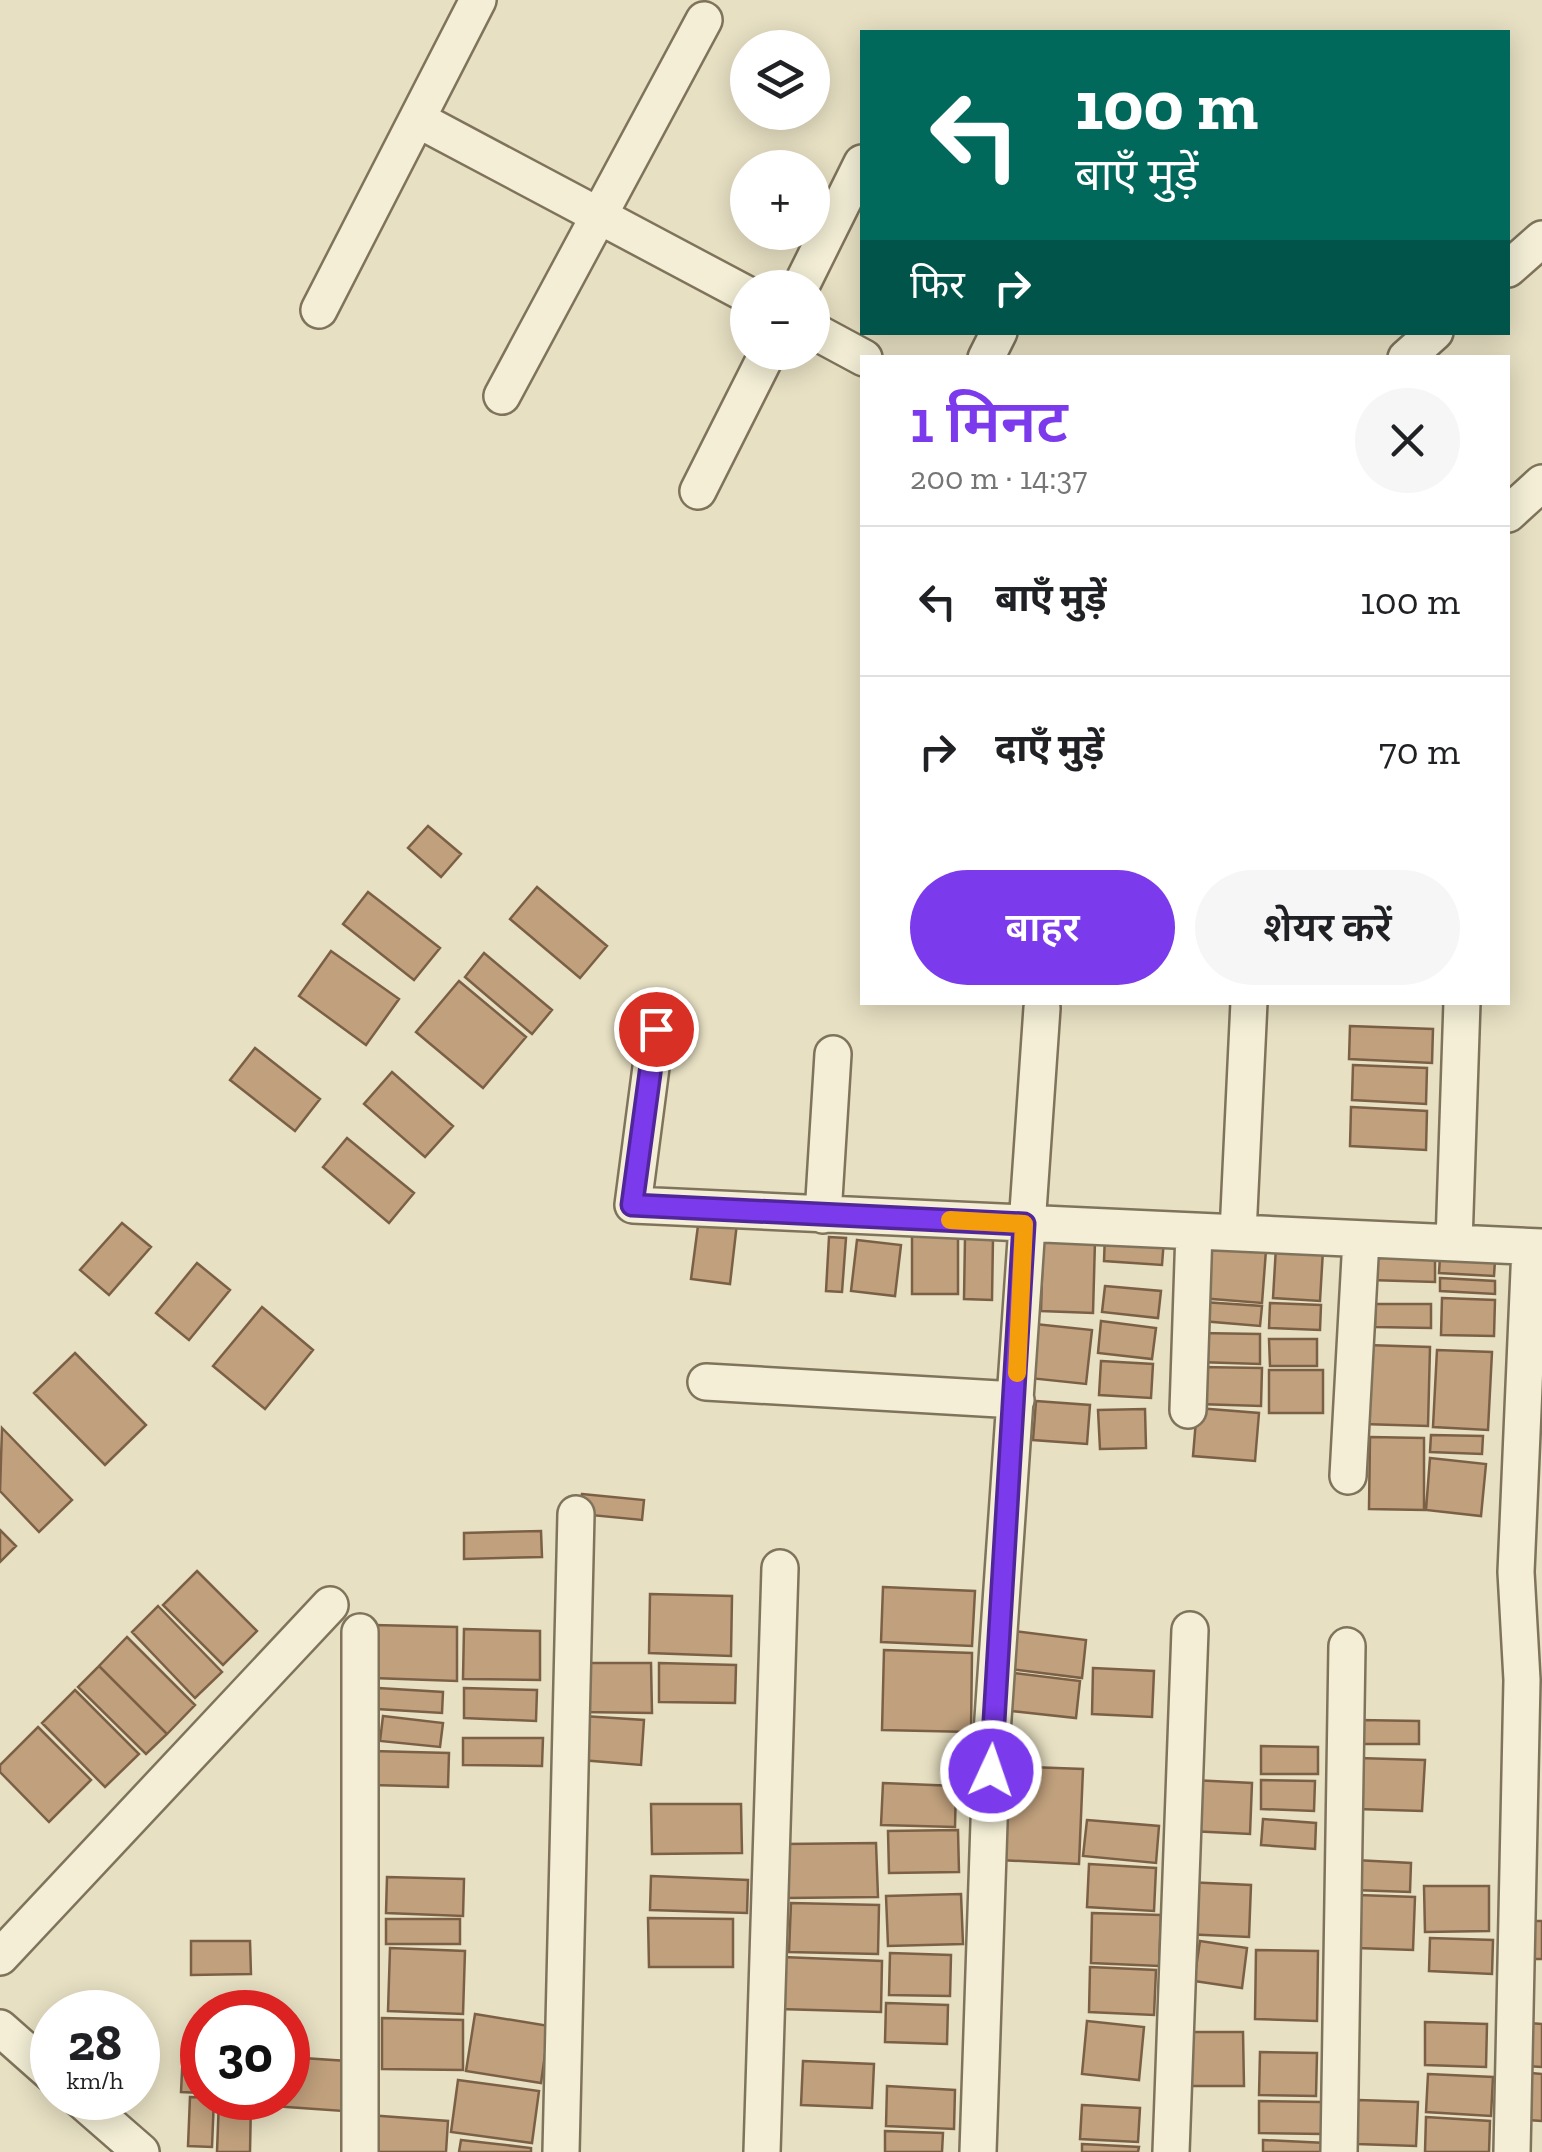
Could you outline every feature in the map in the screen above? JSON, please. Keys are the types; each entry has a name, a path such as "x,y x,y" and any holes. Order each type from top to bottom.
{"street":[{"path":"319,310 478,0"},
{"path":"502,396 704,20"},
{"path":"417,119 730,286"},
{"path":"809,270 860,167"},
{"path":"1510,267 1542,239"},
{"path":"1409,355 1432,335"},
{"path":"830,340 860,356"},
{"path":"698,492 759,370"},
{"path":"1510,512 1542,483"},
{"path":"1238,1233 1248,1005"},
{"path":"1454,1243 1462,1005"},
{"path":"978,2152 992,1733 1016,1400 1024,1224 1042,1008"},
{"path":"656,1029 632,1205 1536,1247 1516,1572 1522,1680 1512,2152"},
{"path":"823,1215 834,1054"},
{"path":"1188,1410 1194,1231"},
{"path":"1348,1476 1361,1238"},
{"path":"706,1382 1016,1400"},
{"path":"561,2152 576,1514"},
{"path":"762,2152 780,1568"},
{"path":"0,1958 330,1606"},
{"path":"1171,2152 1190,1630"},
{"path":"360,1632 360,2152"},
{"path":"1339,2152 1348,1646"},
{"path":"0,2028 30,2055"},
{"path":"104,2120 141,2152"}],"building":[{"path":"428,826 461,854 441,877 408,848"},
{"path":"537,887 607,946 580,978 510,919"},
{"path":"368,892 440,948 414,980 343,924"},
{"path":"331,951 399,999 366,1045 299,996"},
{"path":"484,953 552,1010 532,1034 465,977"},
{"path":"459,981 526,1037 483,1088 416,1032"},
{"path":"1350,1026 1433,1029 1432,1063 1349,1059"},
{"path":"255,1048 320,1099 295,1131 230,1080"},
{"path":"1353,1065 1427,1068 1426,1104 1352,1100"},
{"path":"392,1072 453,1126 425,1157 364,1104"},
{"path":"1351,1107 1427,1111 1426,1150 1350,1146"},
{"path":"347,1138 414,1193 389,1223 323,1167"},
{"path":"699,1218 737,1223 730,1284 691,1279"},
{"path":"122,1223 151,1247 109,1295 80,1270"},
{"path":"1105,1234 1164,1239 1162,1265 1104,1261"},
{"path":"912,1236 958,1236 958,1294 912,1294"},
{"path":"829,1237 846,1238 842,1292 826,1291"},
{"path":"965,1238 993,1238 992,1300 964,1299"},
{"path":"1043,1239 1095,1241 1093,1313 1041,1311"},
{"path":"857,1240 901,1245 895,1296 851,1291"},
{"path":"1203,1245 1266,1250 1262,1303 1200,1298"},
{"path":"1276,1247 1323,1250 1320,1301 1273,1298"},
{"path":"1371,1257 1435,1259 1435,1282 1370,1280"},
{"path":"1440,1257 1495,1260 1494,1276 1439,1273"},
{"path":"197,1263 230,1290 189,1340 156,1313"},
{"path":"1440,1278 1495,1281 1495,1294 1440,1291"},
{"path":"1105,1286 1161,1291 1158,1318 1102,1312"},
{"path":"1442,1298 1495,1300 1494,1336 1441,1335"},
{"path":"1203,1302 1262,1306 1260,1326 1202,1321"},
{"path":"1270,1303 1321,1305 1320,1330 1269,1328"},
{"path":"1375,1304 1431,1304 1431,1328 1375,1327"},
{"path":"262,1307 313,1350 265,1409 213,1366"},
{"path":"1101,1321 1156,1328 1152,1359 1098,1353"},
{"path":"1035,1324 1092,1330 1086,1384 1029,1378"},
{"path":"1198,1333 1260,1334 1260,1364 1198,1362"},
{"path":"1269,1339 1317,1339 1317,1366 1270,1366"},
{"path":"1366,1345 1430,1347 1428,1426 1363,1424"},
{"path":"1437,1350 1492,1352 1488,1430 1433,1427"},
{"path":"75,1353 146,1425 105,1465 34,1393"},
{"path":"1101,1361 1153,1364 1151,1398 1099,1395"},
{"path":"1199,1367 1262,1368 1261,1406 1198,1404"},
{"path":"1269,1370 1323,1370 1323,1413 1269,1413"},
{"path":"1036,1401 1090,1405 1087,1444 1033,1440"},
{"path":"1197,1408 1259,1413 1255,1461 1193,1456"},
{"path":"1145,1409 1146,1448 1100,1449 1098,1410"},
{"path":"2,1428 72,1500 39,1532 0,1491"},
{"path":"1431,1435 1483,1436 1482,1454 1430,1452"},
{"path":"1370,1437 1424,1438 1424,1510 1369,1509"},
{"path":"1430,1458 1486,1464 1481,1516 1426,1510"},
{"path":"582,1494 644,1500 642,1520 580,1514"},
{"path":"0,1530 16,1546 0,1562"},
{"path":"541,1531 542,1557 464,1559 464,1533"},
{"path":"197,1571 257,1631 223,1665 163,1605"},
{"path":"883,1587 975,1591 972,1646 881,1642"},
{"path":"650,1594 732,1596 731,1656 649,1653"},
{"path":"158,1606 222,1672 195,1698 132,1632"},
{"path":"374,1625 457,1627 457,1681 373,1678"},
{"path":"464,1629 540,1631 540,1680 463,1679"},
{"path":"1006,1630 1086,1640 1082,1678 1002,1668"},
{"path":"127,1637 195,1705 167,1734 99,1666"},
{"path":"884,1650 972,1653 971,1732 882,1730"},
{"path":"584,1663 651,1663 652,1713 583,1712"},
{"path":"659,1663 736,1665 735,1703 659,1702"},
{"path":"99,1666 167,1734 146,1754 78,1687"},
{"path":"1093,1668 1154,1671 1152,1717 1092,1714"},
{"path":"1005,1672 1080,1681 1076,1718 1001,1710"},
{"path":"378,1688 443,1692 442,1713 377,1709"},
{"path":"464,1688 537,1690 536,1721 464,1718"},
{"path":"75,1690 139,1754 105,1787 42,1723"},
{"path":"383,1716 443,1723 440,1747 380,1741"},
{"path":"583,1716 644,1720 641,1765 581,1760"},
{"path":"1358,1720 1419,1721 1419,1744 1358,1744"},
{"path":"38,1727 91,1780 49,1822 0,1772 0,1765"},
{"path":"463,1738 543,1738 542,1766 463,1765"},
{"path":"1261,1746 1318,1747 1318,1774 1261,1774"},
{"path":"372,1751 449,1753 448,1787 372,1785"},
{"path":"1358,1758 1425,1760 1422,1811 1357,1809"},
{"path":"1004,1766 1083,1769 1079,1864 1000,1860"},
{"path":"1192,1780 1252,1783 1250,1834 1190,1831"},
{"path":"1261,1780 1315,1781 1314,1811 1261,1809"},
{"path":"883,1783 956,1786 955,1827 881,1825"},
{"path":"651,1804 741,1804 742,1853 652,1854"},
{"path":"1263,1819 1316,1823 1315,1849 1261,1845"},
{"path":"1087,1820 1159,1826 1156,1863 1083,1856"},
{"path":"958,1830 959,1872 889,1873 888,1831"},
{"path":"876,1843 878,1897 787,1898 786,1844"},
{"path":"1355,1860 1411,1863 1410,1892 1354,1890"},
{"path":"1089,1864 1156,1868 1154,1911 1087,1907"},
{"path":"651,1876 748,1880 747,1913 650,1910"},
{"path":"387,1877 464,1879 463,1916 386,1913"},
{"path":"1186,1882 1251,1885 1249,1937 1183,1934"},
{"path":"1424,1886 1489,1886 1489,1931 1425,1932"},
{"path":"961,1894 963,1944 888,1946 886,1896"},
{"path":"1358,1895 1415,1897 1413,1950 1357,1948"},
{"path":"791,1903 879,1905 878,1954 789,1952"},
{"path":"1092,1913 1161,1915 1159,1966 1091,1963"},
{"path":"648,1918 733,1919 733,1967 649,1967"},
{"path":"386,1919 460,1919 460,1944 386,1944"},
{"path":"1530,1921 1542,1921 1542,1959 1529,1959"},
{"path":"1430,1938 1493,1940 1492,1974 1429,1971"},
{"path":"191,1941 250,1941 251,1974 191,1975"},
{"path":"1200,1941 1247,1948 1242,1988 1194,1981"},
{"path":"390,1948 465,1951 463,2014 388,2011"},
{"path":"1256,1950 1318,1951 1317,2021 1255,2019"},
{"path":"890,1953 951,1955 950,1996 889,1995"},
{"path":"782,1957 882,1961 881,2012 780,2009"},
{"path":"1090,1967 1156,1970 1154,2015 1089,2012"},
{"path":"886,2003 948,2005 947,2044 885,2042"},
{"path":"475,2014 549,2026 541,2083 466,2071"},
{"path":"382,2018 463,2020 463,2070 382,2069"},
{"path":"1087,2021 1144,2027 1139,2080 1082,2074"},
{"path":"1425,2022 1487,2024 1486,2067 1425,2065"},
{"path":"1529,2023 1542,2024 1542,2067 1527,2066"},
{"path":"1184,2032 1243,2032 1244,2086 1184,2086"},
{"path":"1260,2052 1317,2053 1316,2096 1259,2095"},
{"path":"310,2058 347,2061 343,2111 310,2109"},
{"path":"803,2061 874,2064 872,2108 801,2105"},
{"path":"1531,2073 1542,2074 1542,2121 1528,2120"},
{"path":"1428,2074 1493,2077 1491,2116 1426,2112"},
{"path":"458,2080 539,2091 532,2143 451,2132"},
{"path":"887,2086 955,2090 954,2129 886,2126"},
{"path":"1358,2100 1418,2102 1416,2146 1357,2144"},
{"path":"1259,2101 1322,2102 1323,2134 1259,2133"},
{"path":"1082,2105 1140,2108 1138,2142 1080,2139"},
{"path":"368,2115 448,2121 446,2152 366,2152"},
{"path":"1426,2117 1490,2121 1489,2152 1425,2152"},
{"path":"189,2120 213,2120 212,2147 188,2146"},
{"path":"218,2120 251,2120 250,2152 217,2152"},
{"path":"885,2131 943,2133 942,2152 885,2152"},
{"path":"461,2140 531,2148 531,2152 459,2152"},
{"path":"1263,2140 1326,2143 1325,2152 1263,2152"},
{"path":"1082,2144 1139,2147 1138,2152 1082,2152"}],"slow traffic":[{"path":"950,1220 1024,1224 1017,1373"}],"route":[{"path":"656,1029 632,1205 1024,1224 991,1771"}]}
